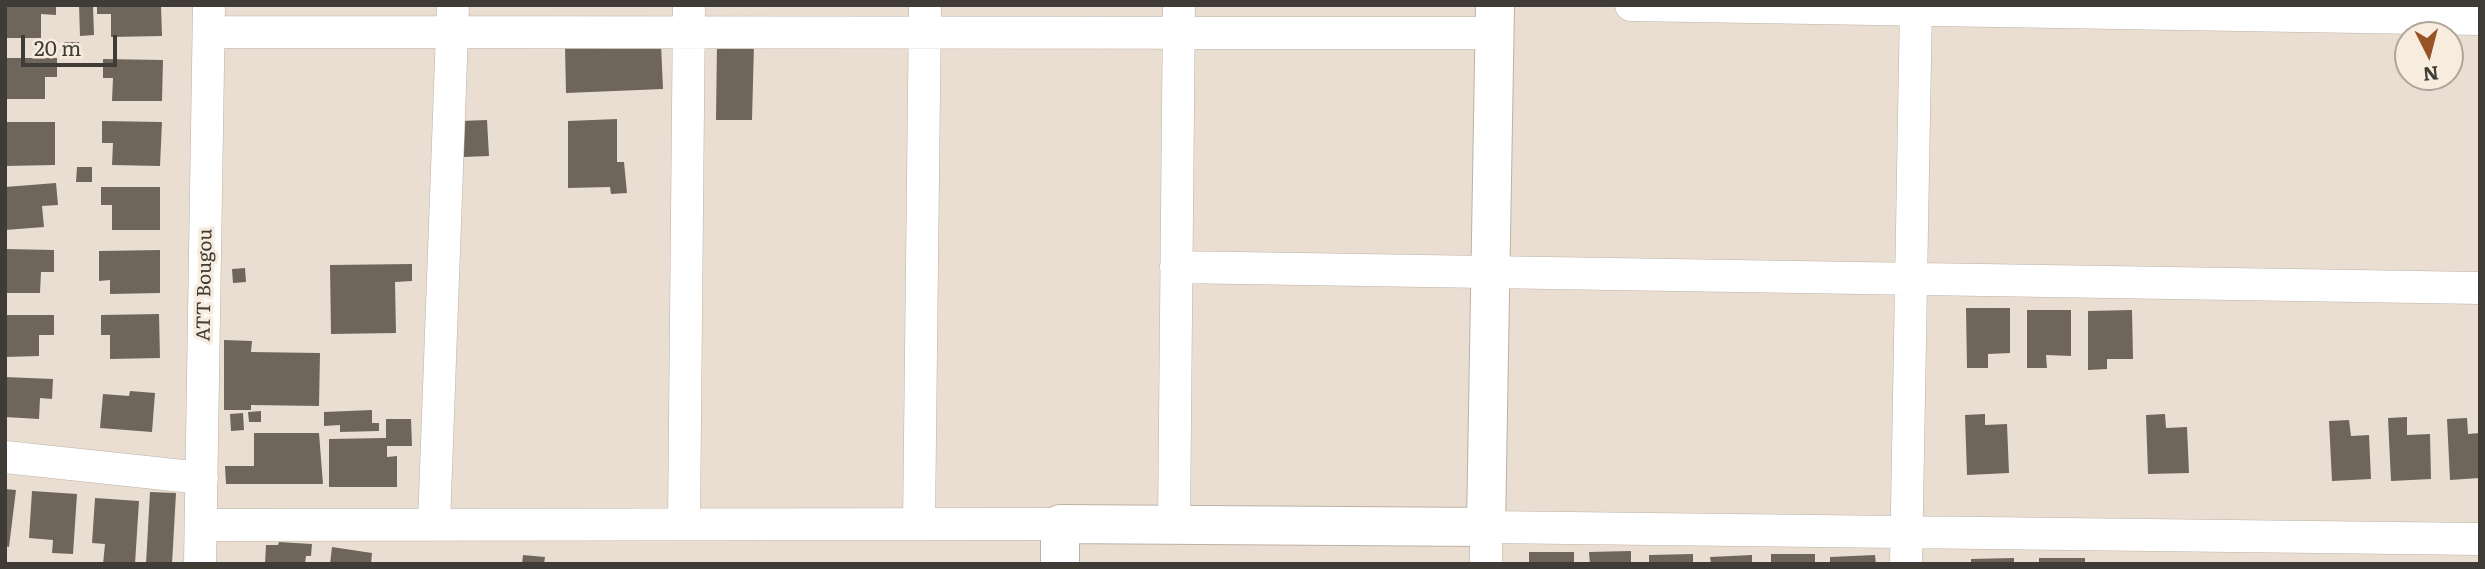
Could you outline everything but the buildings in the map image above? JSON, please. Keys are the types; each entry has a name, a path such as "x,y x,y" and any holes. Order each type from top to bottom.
{"street":[{"path":"1631,5 2480,19"},
{"path":"1906,564 1915,8"},
{"path":"209,19 1495,19 1486,545"},
{"name":"ATT Bougou","path":"201,564 209,19"},
{"path":"434,524 453,19"},
{"path":"684,524 689,19"},
{"path":"919,524 925,19"},
{"path":"1174,525 1179,19"},
{"path":"1176,267 2480,288"},
{"path":"5,457 202,478"},
{"path":"1060,524 1060,564"},
{"path":"201,525 1174,525 1486,545 1907,532 2480,539"}]}
